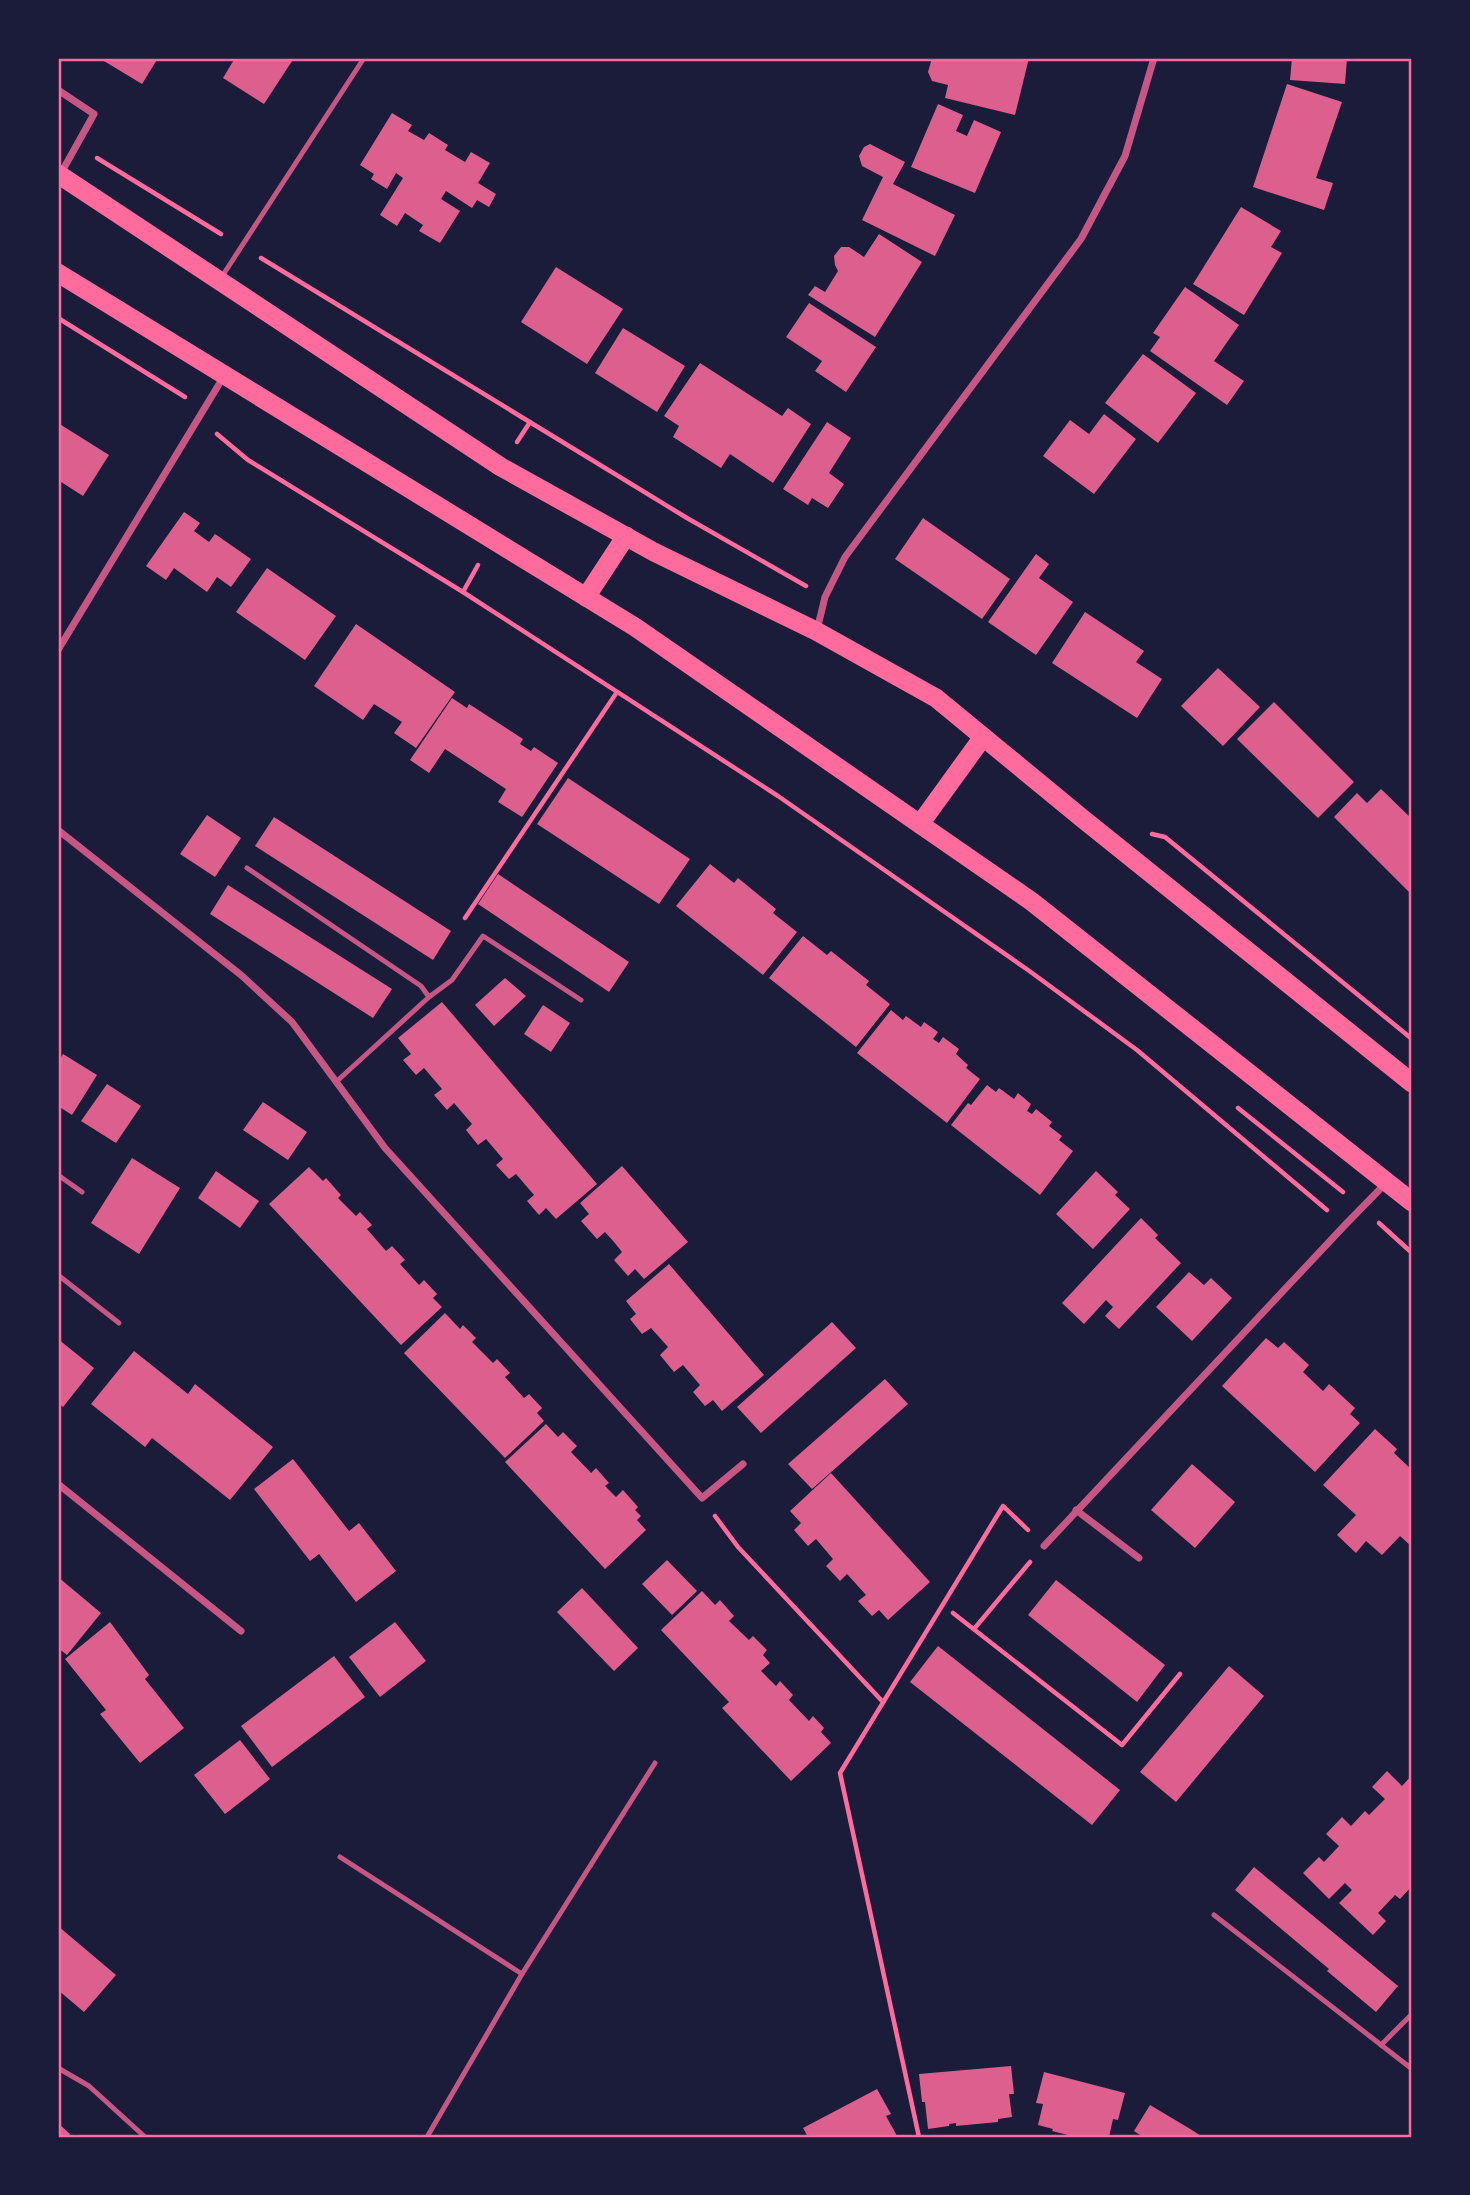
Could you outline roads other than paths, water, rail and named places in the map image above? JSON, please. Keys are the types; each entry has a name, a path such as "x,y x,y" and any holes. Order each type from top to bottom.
{"highway":[{"path":"59,174 501,467 654,552 817,631 936,698 1412,1083"},
{"path":"58,273 635,627 1031,901 1412,1202"},
{"path":"586,597 626,536"},
{"path":"920,824 983,737"}],"street":[{"path":"817,631 825,597 845,557 1081,239 1125,156 1154,58"},
{"path":"58,90 94,114 59,174"},
{"path":"58,650 224,375"},
{"path":"58,831 251,985 292,1022 385,1148 702,1498 743,1464"},
{"path":"1044,1546 1345,1224 1388,1182"},
{"path":"58,1484 241,1631"},
{"path":"1076,1510 1139,1559"}],"lane":[{"path":"219,281 364,58"},
{"path":"247,868 421,986 429,998"},
{"path":"336,1082 452,980 483,936 581,1000"},
{"path":"58,1175 82,1192"},
{"path":"58,1275 119,1323"},
{"path":"427,2137 522,1974 656,1763"},
{"path":"340,1857 522,1974"},
{"path":"1214,1915 1412,2069"},
{"path":"1381,2045 1412,2014"},
{"path":"58,2068 89,2086 145,2137"}]}
